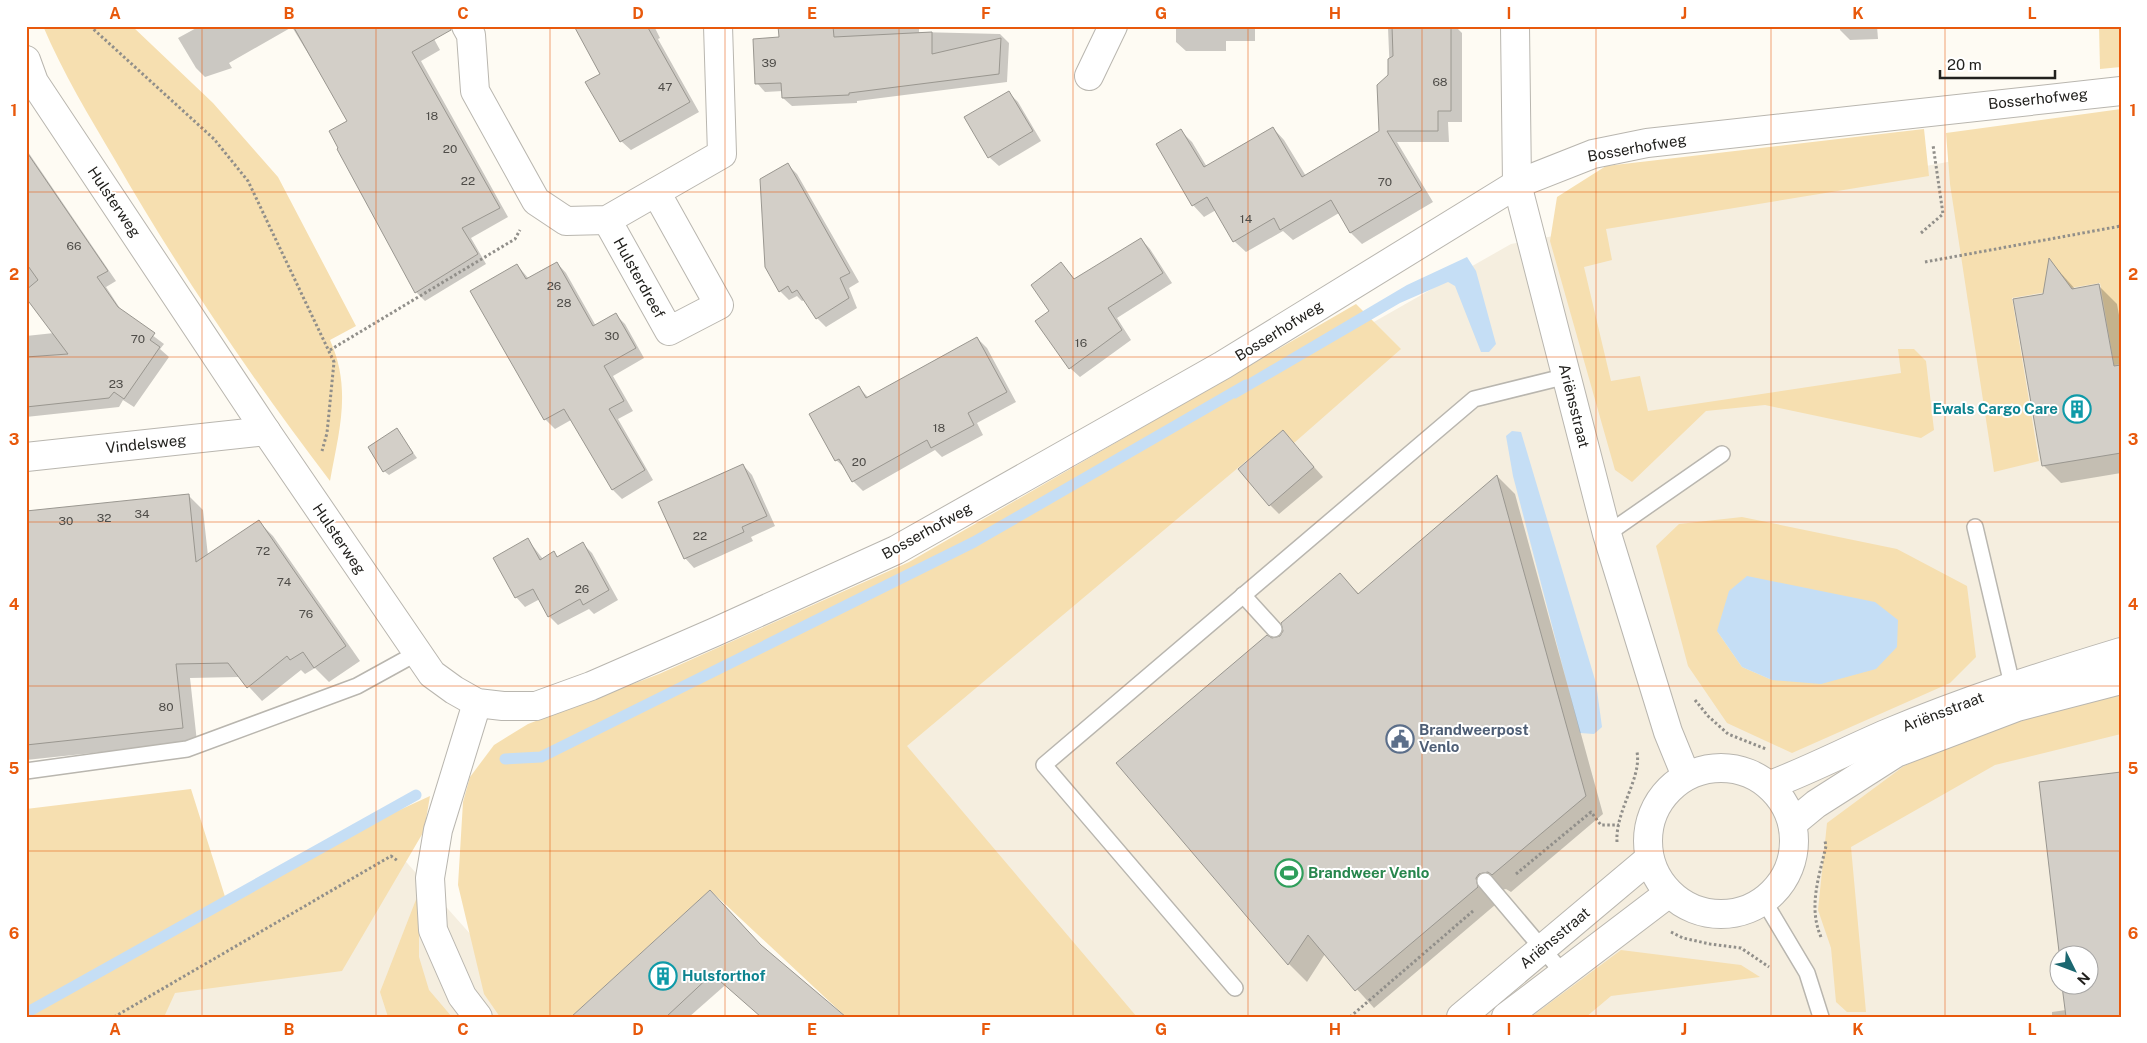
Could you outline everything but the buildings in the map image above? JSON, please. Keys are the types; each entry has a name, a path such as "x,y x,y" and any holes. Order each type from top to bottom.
{"street":[{"name":"Hulsterdreef","path":"466,26 471,35 475,91 536,201 566,221 607,220 722,154 718,26"},
{"path":"1089,76 1113,26"},
{"name":"Ariënsstraat","path":"1515,26 1517,184 1607,534 1666,723 1686,776"},
{"name":"Hulsterweg","path":"29,75 311,498 432,674 454,690 477,702"},
{"name":"Bosserhofweg","path":"477,702 503,706 536,706 591,686 896,550 1223,365 1517,184 1593,154 1647,143 2121,91"},
{"name":"Hulsterdreef","path":"607,220 669,331 719,305 656,192"},
{"name":"Vindelsweg","path":"26,456 266,431"},
{"name":"Ariënsstraat","path":"1793,823 1816,804 1896,753 2015,696 2121,652"},
{"name":"Ariënsstraat","path":"1770,785 1798,775 1889,733 2015,696 2121,680"},
{"path":"477,702 438,830 430,882 433,930 462,996 478,1017"},
{"path":"1729,767 1751,773 1770,785 1784,802 1793,823 1795,845 1790,866 1780,886 1764,901 1745,910 1725,914 1704,912 1685,905 1668,892 1657,877 1649,859 1647,839 1650,820 1658,802 1670,787 1686,776 1707,768 1729,767"},
{"name":"Ariënsstraat","path":"1461,1017 1649,859"},
{"name":"Ariënsstraat","path":"1506,1017 1668,892"}],"lane":[{"path":"1235,988 1044,765 1474,399 1567,376"},
{"path":"1607,534 1722,454"},
{"path":"1975,527 2015,696"},
{"path":"1244,595 1274,629"},
{"path":"26,771 188,749 357,686 417,653"},
{"path":"1485,881 1563,973"},
{"path":"1764,901 1807,973 1821,1017"}],"path":[{"path":"90,26 214,139 248,181 303,299 330,350 334,362 327,433 311,498"},
{"path":"1920,234 1943,214 1928,112"},
{"path":"330,350 515,239 536,201"},
{"path":"1924,262 2121,226"},
{"path":"114,1017 391,856 430,882"}],"shaded area":[{"path":"43,26 132,26 213,103 278,177 356,326 330,340 341,376 342,410 330,481 272,403 217,324 165,243 77,94"},
{"path":"2099,26 2121,26 2121,67 2100,69"},
{"path":"2121,109 2121,364 2114,365 2100,283 2012,298 2039,461 1994,472 1950,184 1946,133"},
{"path":"1924,129 1929,176 1606,229 1612,260 1584,267 1611,381 1640,376 1648,411 1901,373 1898,349 1914,349 1926,361 1934,430 1921,438 1765,405 1706,411 1632,482 1615,470 1550,241 1557,197 1606,166"},
{"path":"2121,146 2121,1017 1112,1017 811,642 1511,244 1974,157"},
{"path":"1356,304 1401,349 1294,443 1283,430 907,746 1137,1017 846,1017 710,890 573,1015 575,1017 500,1017 484,994 458,885 463,802 470,777 494,745 528,724 659,674 909,562"},
{"path":"1742,517 1897,549 1967,586 1976,657 1950,683 1792,753 1727,723 1688,666 1656,546 1679,524","holes":["1717,631 1772,680 1742,667"]},
{"path":"2121,694 2121,734 1995,765 1851,847 1866,1012 1847,1012 1836,1002 1831,948 1818,910 1827,823 1904,766 1997,725"},
{"path":"191,789 227,903 356,830 430,796 424,831 342,971 175,993 164,1017 26,1017 26,809"},
{"path":"384,837 544,1017 57,1017"},
{"path":"419,892 419,957 429,990 452,1017 388,1017 380,992"},
{"path":"1621,950 1741,965 1760,977 1611,996 1586,1017 1531,1017"}],"water":[{"path":"1467,257 1476,271 1496,344 1489,352 1481,352 1455,286 1448,282 1400,303 1235,399 1231,389 1407,285"},
{"path":"1512,431 1521,432 1596,683 1602,727 1594,734 1580,733 1513,476 1506,436"},
{"path":"1747,576 1875,602 1898,620 1897,647 1876,669 1821,684 1772,680 1742,667 1717,631 1729,591"}],"waterway":[{"path":"505,759 541,757 974,542 1246,385"},
{"path":"26,1013 416,795"}],"place":[{"name":"Ewals Cargo Care","path":"2077,409"},
{"name":"Brandweerpost Venlo","path":"1400,739"},
{"name":"Brandweer Venlo","path":"1289,873"},
{"name":"Hulsforthof","path":"663,976"}]}
